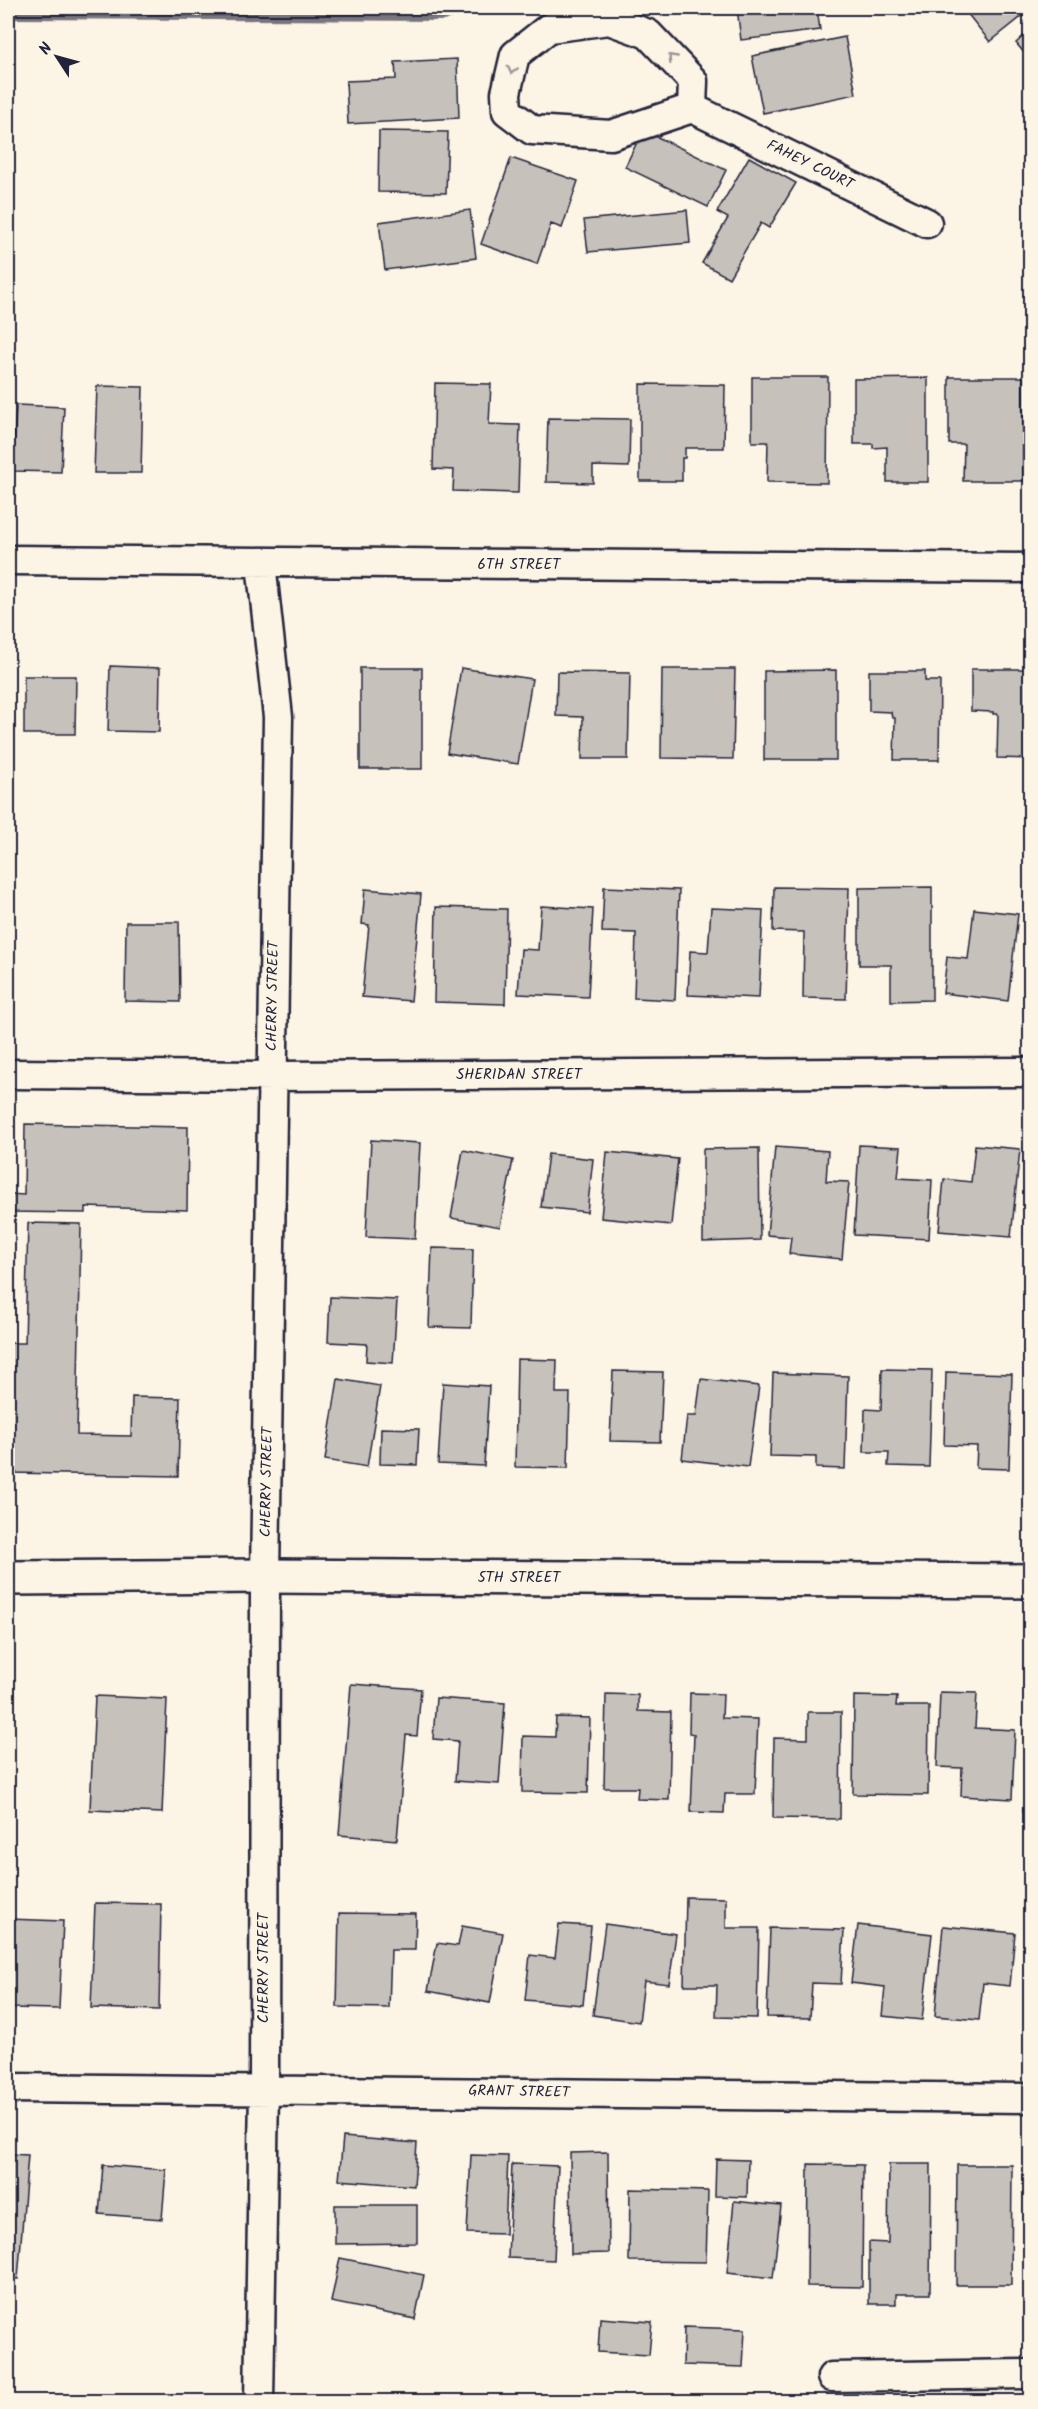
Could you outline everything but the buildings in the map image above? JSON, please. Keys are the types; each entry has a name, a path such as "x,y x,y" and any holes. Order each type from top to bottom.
{"street":[{"path":"553,17 609,20 648,34 693,81 692,108 610,135 532,130 507,111 506,93 515,55 549,28 553,17"},
{"name":"FAHEY COURT","path":"692,108 927,223"},
{"name":"6TH STREET","path":"8,560 1030,568"},
{"name":"CHERRY STREET","path":"260,2402 264,2090 265,1576 278,717 261,563"},
{"name":"SHERIDAN STREET","path":"8,1074 272,1076 1030,1071"},
{"name":"5TH STREET","path":"8,1578 265,1576 1030,1581"},
{"name":"GRANT STREET","path":"8,2088 1030,2098"},
{"path":"832,2377 1030,2374"}],"waterway":[{"path":"8,14 443,16 465,8"}]}
